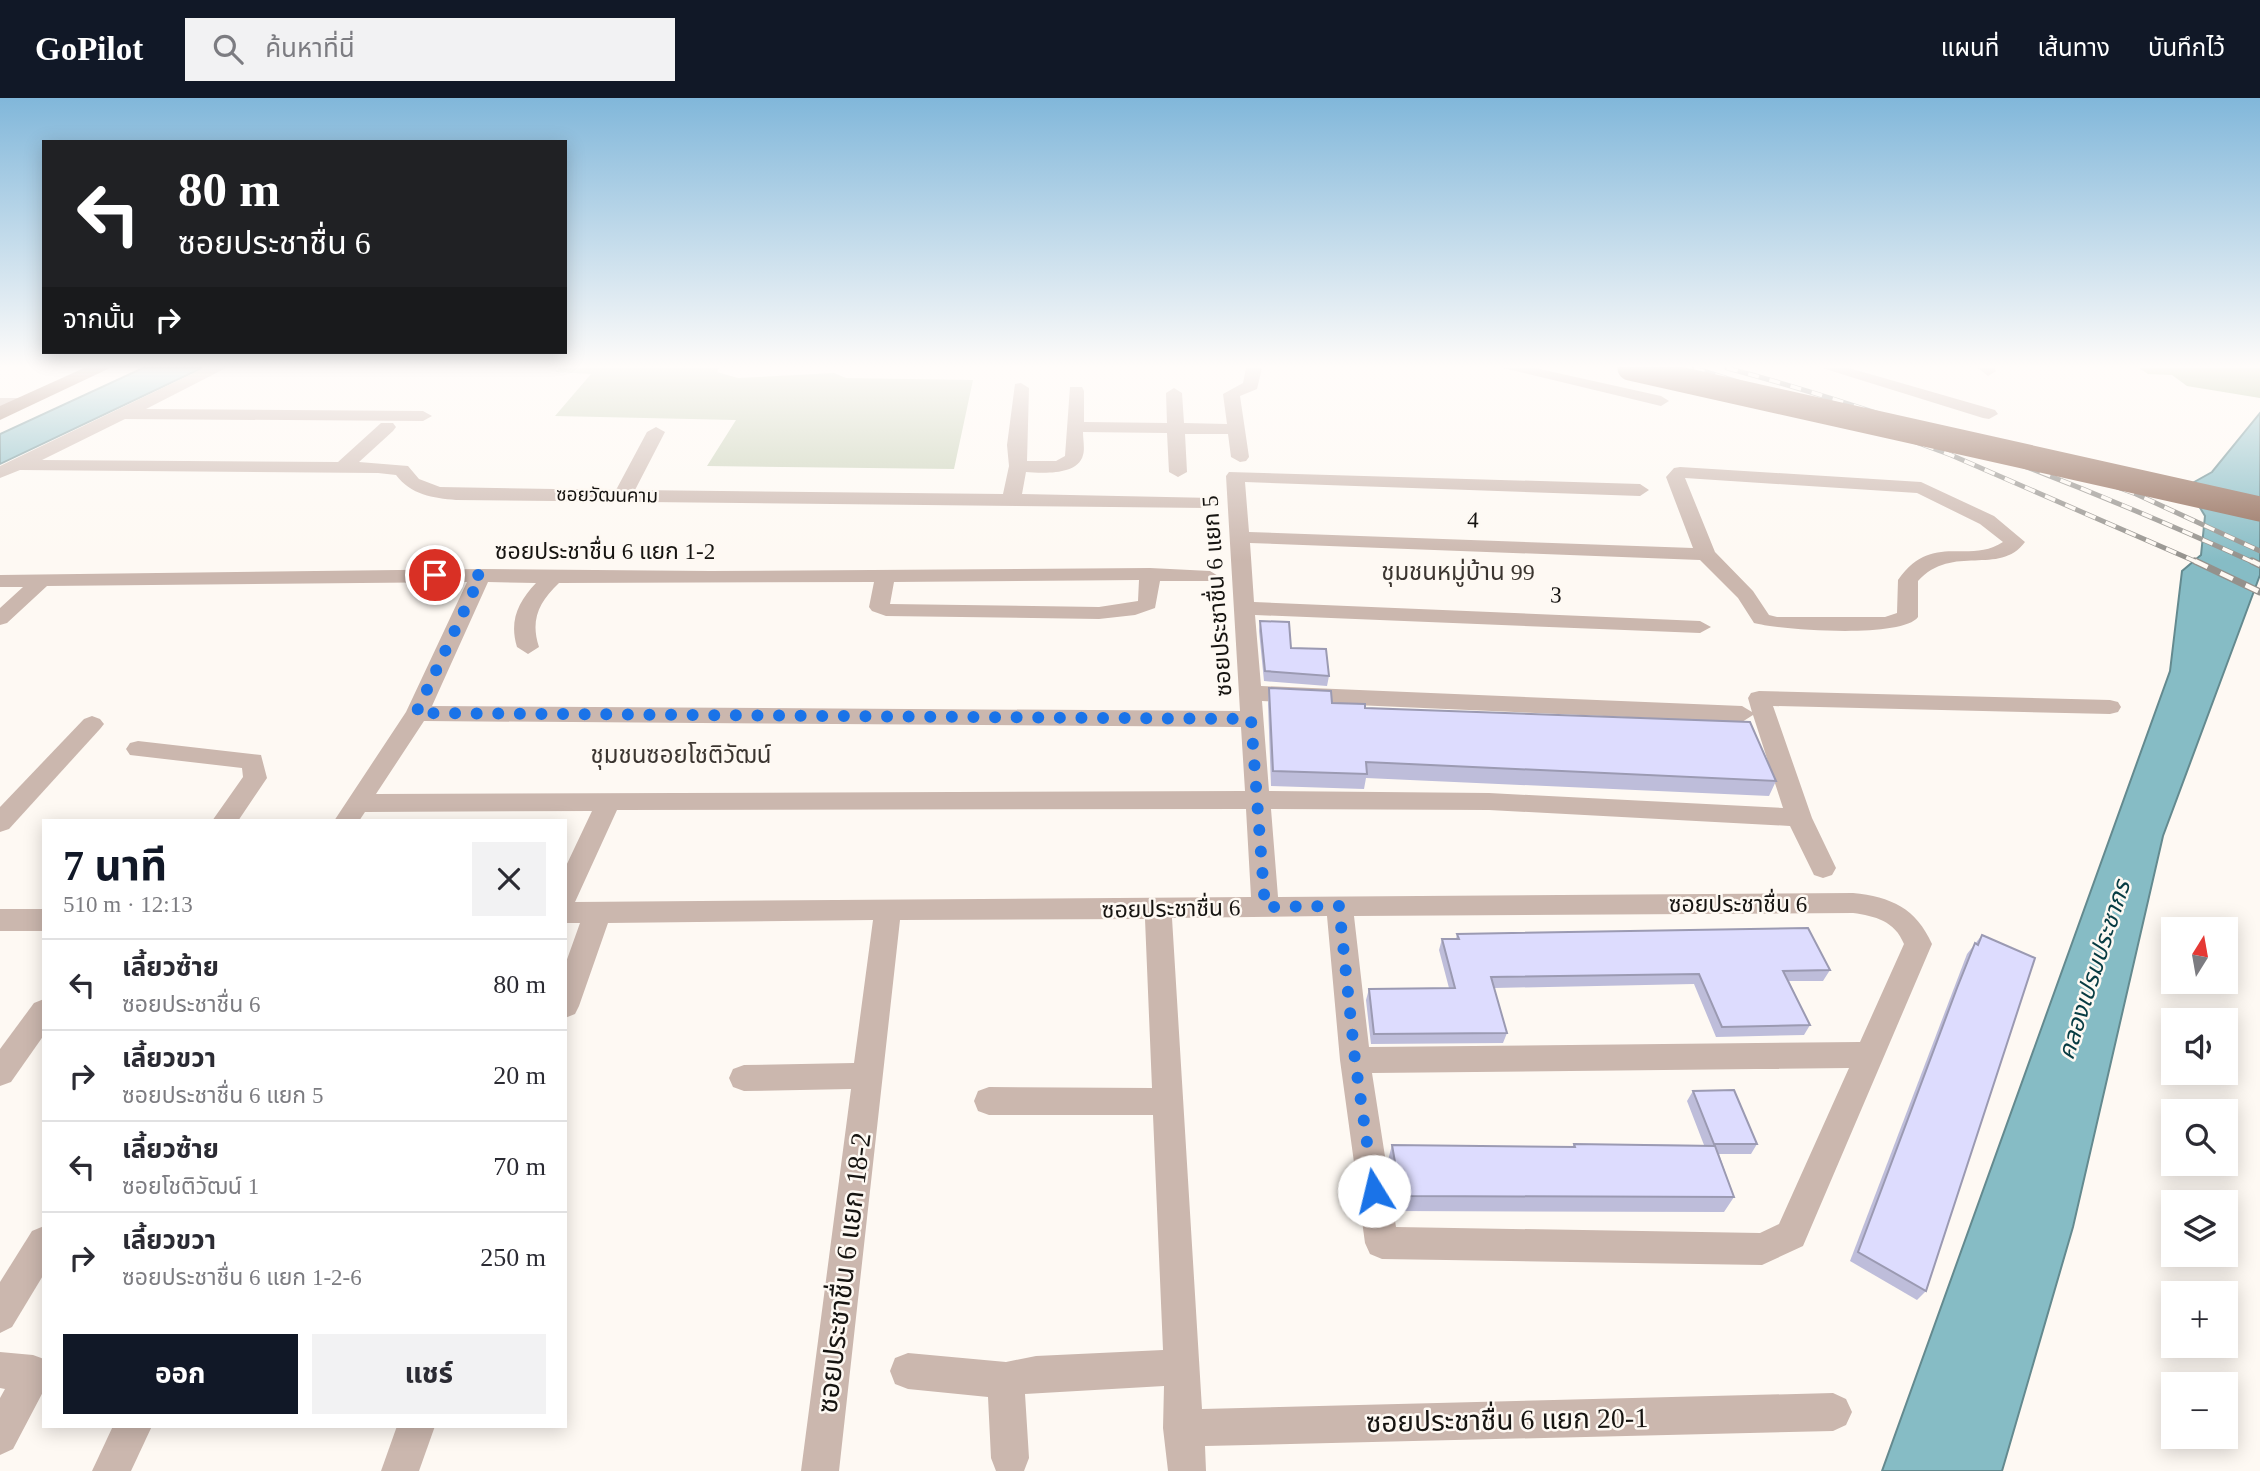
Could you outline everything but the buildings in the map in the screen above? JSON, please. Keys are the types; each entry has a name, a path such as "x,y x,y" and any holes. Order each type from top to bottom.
{"highway":[{"path":"1914,432 2260,509"},
{"path":"2004,432 2260,485"}],"street":[{"path":"8,469 85,432"},
{"path":"343,467 381,432"},
{"path":"623,495 656,432"},
{"path":"1012,498 1018,466 1017,432"},
{"path":"1018,466 1071,462 1074,457 1075,432"},
{"path":"1176,432 1178,472"},
{"path":"1236,432 1240,457"},
{"name":"ซอยวัฒนคาม","path":"8,469 343,467 402,470 416,487 427,492 1207,502"},
{"path":"1680,472 1921,488 1987,520 2014,542 2008,549 1995,554 1935,558 1927,563 1908,580 1908,617 1886,623 1784,623 1762,619 1746,595 1706,554 1677,487 1675,477 1680,472"},
{"name":"ซอยประชาชื่น 6 แยก 5","path":"1265,907 1233,478 1238,475 1640,489"},
{"name":"4","path":"1237,537 1706,554"},
{"path":"885,576 880,609 1098,613 1135,609 1148,604 1150,574"},
{"name":"ซอยประชาชื่น 6 แยก 1-2","path":"0,582 120,577 481,575 1150,574 1210,578"},
{"path":"351,812 416,713 481,575"},
{"path":"528,647 524,623 527,607 534,594 554,576"},
{"path":"0,619 42,580"},
{"name":"3","path":"1243,608 1700,627"},
{"path":"1249,693 1742,714"},
{"path":"1823,867 1799,818 1759,698 2110,707"},
{"path":"416,713 1251,719"},
{"path":"0,823 92,724"},
{"path":"138,749 253,761 255,778 225,819"},
{"path":"351,812 609,802 1387,800 1583,806 1799,818"},
{"path":"567,893 609,802"},
{"name":"ซอยประชาชื่น 6","path":"567,913 888,908 1158,911 1339,906 1853,903 1879,906 1900,917 1913,929 1918,944 1871,1055"},
{"path":"1339,906 1355,1060 1382,1243 1762,1249 1791,1235 1871,1055 1355,1060"},
{"name":"ซอยประชาชื่น 6 แยก 18-2","path":"820,1471 888,908"},
{"path":"1158,911 1182,1428 1187,1471"},
{"path":"567,1000 598,912"},
{"path":"0,920 42,920"},
{"path":"0,1073 42,1014"},
{"path":"744,1077 868,1076"},
{"path":"989,1101 1167,1102"},
{"path":"0,1315 42,1245"},
{"path":"908,1371 1006,1380 1035,1374 1179,1367"},
{"path":"0,1370 33,1373 0,1436"},
{"path":"1006,1380 1010,1458"},
{"name":"ซอยประชาชื่น 6 แยก 20-1","path":"1182,1428 1833,1412"},
{"path":"111,1471 132,1428"},
{"path":"400,1471 415,1428"}],"green space":[{"path":"728,432 962,432 954,469 707,466"}],"water":[{"path":"4,432 67,432 0,464 0,434"},
{"name":"คลองเปรมประชากร","path":"2244,432 2260,432 2260,575 2163,836 2073,1227 2002,1471 1882,1471 2170,671 2182,571 2201,555 2205,516 2187,486 2212,472"}],"railway":[{"path":"1889,432 1951,455 2199,563"},
{"path":"1932,432 2060,480 2255,563"},
{"path":"2021,451 2136,494 2260,551"},
{"path":"2195,561 2260,592"},
{"path":"2252,561 2260,565"}],"district":[{"name":"ชุมชนหมู่บ้าน 99","path":"1458,572"},
{"name":"ชุมชนซอยโชติวัฒน์","path":"681,755"}],"route":[{"path":"435,575 481,575 416,713 1251,719 1265,907 1339,906 1355,1060 1374,1191"}]}
